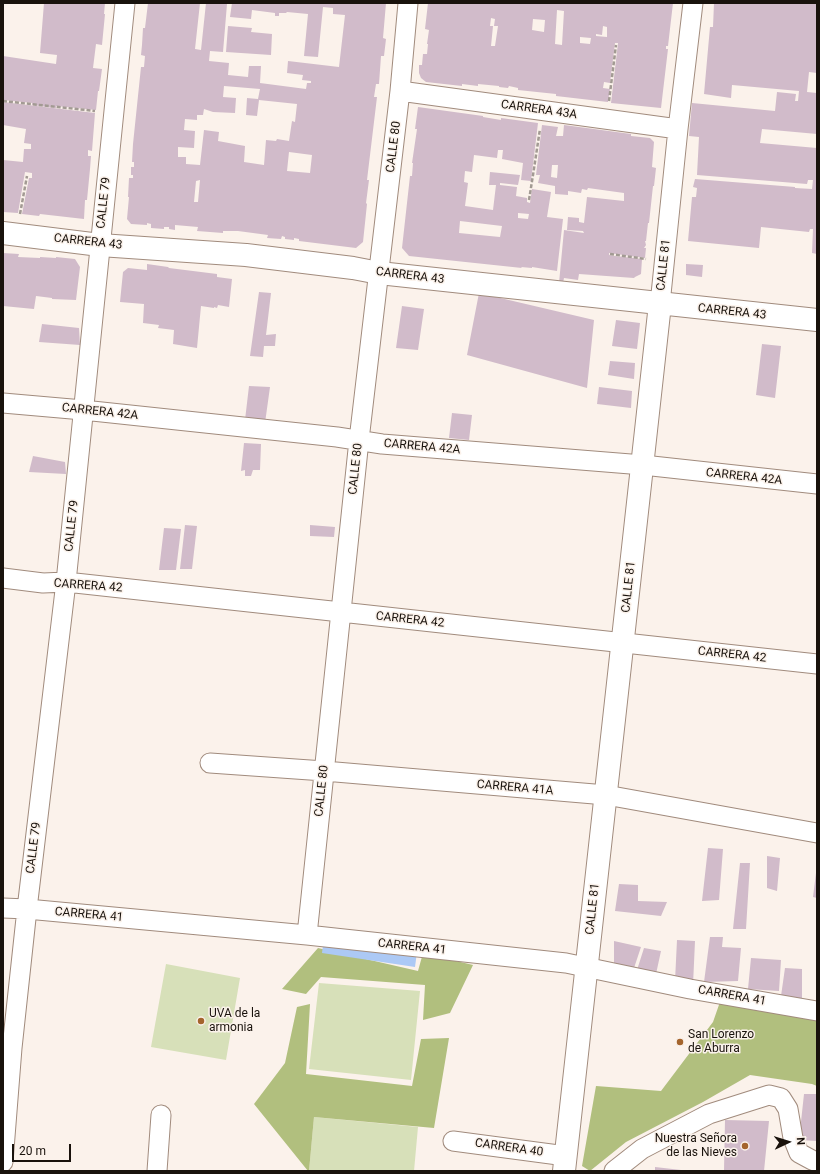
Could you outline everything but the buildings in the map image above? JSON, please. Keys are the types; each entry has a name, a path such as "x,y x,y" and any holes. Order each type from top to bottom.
{"street":[{"name":"CALLE 79","path":"3,1162 7,1047 27,909 66,582 125,3"},
{"name":"CALLE 80","path":"307,935 359,440 400,91 408,3"},
{"name":"CALLE 81","path":"565,1164 693,3"},
{"name":"CARRERA 43A","path":"400,91 678,129"},
{"name":"CARRERA 43","path":"10,234 100,245 246,255 345,267 379,273 817,320"},
{"name":"CARRERA 42A","path":"3,403 83,410 359,440 382,444 643,465 817,484"},
{"name":"CARRERA 42","path":"3,578 43,583 66,582 817,664"},
{"name":"CARRERA 41A","path":"210,763 324,771 606,796 817,833"},
{"name":"CARRERA 41","path":"3,908 307,935 566,963 690,989 817,1011"},
{"path":"614,1171 642,1149 709,1114 769,1095 781,1098 788,1109 793,1138 799,1153 817,1162"},
{"path":"156,1171 161,1115"},
{"name":"CARRERA 40","path":"453,1141 565,1164"}],"path":[{"path":"608,119 616,45"},
{"path":"3,101 113,114"},
{"path":"529,200 542,110"},
{"path":"10,234 26,176"},
{"path":"610,254 665,261"}],"green space":[{"path":"318,948 418,971 423,953 473,965 450,1013 423,1020 425,985 321,977 306,994 282,989"},
{"path":"166,964 240,978 226,1060 151,1047"},
{"path":"319,983 420,991 411,1080 309,1069"},
{"path":"721,999 817,1015 817,1086 750,1075 703,1102 626,1142 590,1171 582,1166 596,1086 661,1091 713,1022"},
{"path":"310,1004 306,1074 412,1086 421,1039 449,1038 434,1128 314,1117 308,1171 254,1104 285,1063 297,1007"},
{"path":"314,1117 418,1127 414,1171 309,1171"}],"water":[{"path":"324,937 417,952 415,967 322,953"}],"place":[{"name":"UVA de la armonia","path":"201,1021"},
{"name":"San Lorenzo de Aburra","path":"680,1042"},
{"name":"Nuestra Señora de las Nieves","path":"745,1146"}]}
